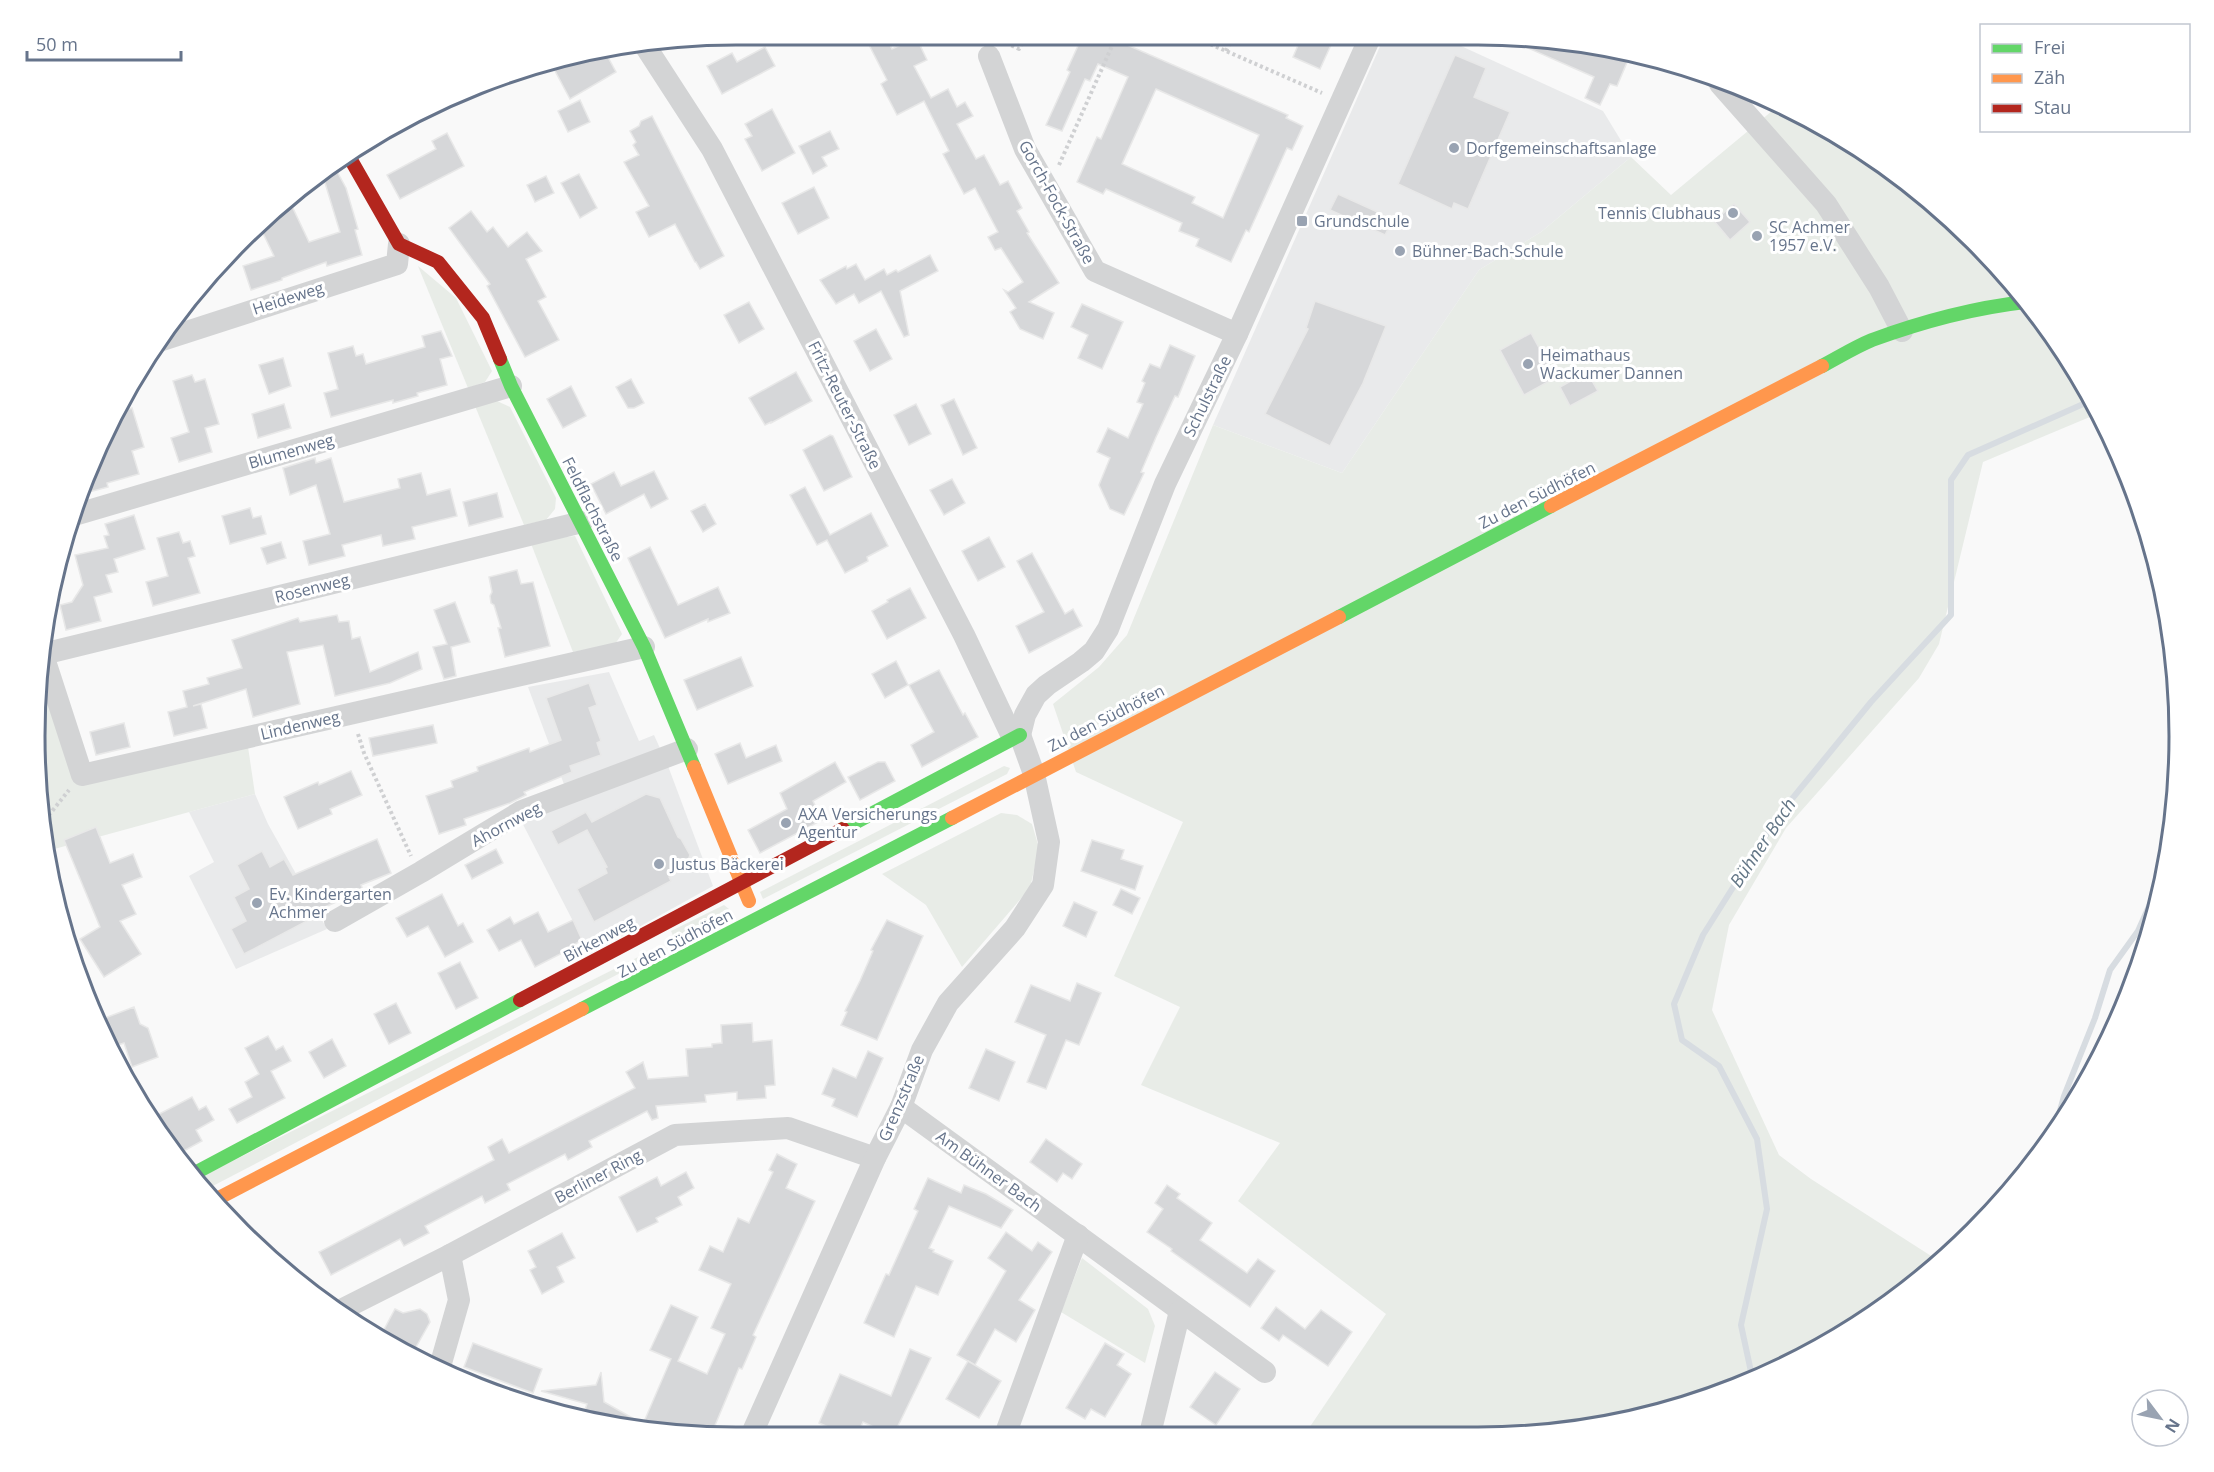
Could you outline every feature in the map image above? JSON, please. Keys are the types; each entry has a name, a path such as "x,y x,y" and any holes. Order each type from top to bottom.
{"street":[{"name":"Schulstraße","path":"1020,735 1025,715 1036,695 1094,651 1108,629 1165,484 1237,334 1367,45"},
{"name":"Gorch-Fock-Straße","path":"996,49 1025,149 1095,271 1237,334"},
{"name":"Fritz-Reuter-Straße","path":"648,51 712,149 964,635 1010,732 1020,735 1034,774"},
{"path":"1726,92 1826,204 1879,287 1902,331"},
{"path":"352,161 399,244"},
{"name":"Heideweg","path":"172,337 398,264 399,244"},
{"name":"Feldflachstraße","path":"399,244 438,262 483,318 511,386 644,647 757,919"},
{"name":"Zu den Südhöfen","path":"221,1197 1870,341 1941,319 2016,303"},
{"name":"Blumenweg","path":"83,513 511,386"},
{"name":"Rosenweg","path":"50,651 582,522"},
{"name":"Lindenweg","path":"82,774 644,647"},
{"path":"48,670 82,774"},
{"name":"Birkenweg","path":"199,1171 1020,735"},
{"name":"Ahornweg","path":"335,921 522,811 687,748"},
{"name":"Grenzstraße","path":"754,1427 875,1158 901,1107 922,1050 948,1003 1016,928 1043,885 1049,842 1034,774"},
{"name":"Am Bühner Bach","path":"901,1107 1265,1372"},
{"name":"Berliner Ring","path":"347,1307 450,1255 675,1135 788,1128 875,1158"},
{"path":"1008,1427 1078,1235"},
{"path":"442,1361 459,1300 450,1255"},
{"path":"1151,1427 1180,1311"}],"path":[{"path":"996,49 1019,49 1021,45"},
{"path":"1048,189 1112,45"},
{"path":"1212,45 1341,102"},
{"path":"1226,51 1229,45"},
{"path":"351,714 364,753 406,848 421,872"},
{"path":"50,814 82,774"}],"shaded area":[{"name":"Bühner-Bach-Schule","path":"1381,45 1459,45 1603,111 1631,157 1541,232 1479,270 1342,473 1213,425"},
{"path":"1772,111 1862,161 1934,216 1967,247 1998,280 2053,352 2091,417 1983,462 1939,644 1919,678 1786,828 1729,925 1712,1010 1779,1155 1811,1179 1933,1257 1862,1311 1784,1356 1700,1390 1657,1403 1613,1414 1523,1426 1310,1427 1386,1314 1238,1201 1280,1143 1141,1085 1180,1007 1114,976 1183,822 1076,772 1053,704 1099,667 1127,635 1213,425 1342,473 1479,270 1541,232 1631,157 1671,195"},
{"path":"418,266 456,298 492,371 485,382 468,388"},
{"path":"497,401 510,407 556,498 555,509 546,520 524,525 475,406"},
{"path":"575,536 622,634 615,644 573,652 530,541"},
{"path":"609,672 639,741 654,735 713,886 590,954 514,807 565,787 528,687"},
{"path":"47,686 80,781 248,747 255,794 55,849 46,781"},
{"path":"1004,766 1010,768 1007,774 763,899 760,892"},
{"name":"Ev. Kindergarten Achmer","path":"255,794 268,824 327,929 236,969 189,876 214,862 189,812"},
{"path":"1001,813 1017,815 1032,824 1039,848 1030,888 962,967 926,905 882,874"},
{"path":"724,905 729,909 721,920 676,942 671,931"},
{"path":"644,954 647,959 212,1187 203,1176"},
{"path":"1082,1258 1148,1309 1155,1326 1145,1363 1061,1312"}],"building":[{"path":"869,45 890,45 892,49 900,45 920,45 927,60 914,66 931,98 948,89 957,107 965,102 973,116 957,124 976,159 984,155 1000,185 1008,181 1022,208 1017,211 1029,232 1027,233 1059,283 1029,302 1054,313 1043,339 1020,329 1010,312 1016,308 1004,290 1008,292 1023,282 1001,248 995,250 988,237 998,232 975,188 964,194 943,154 949,151 924,101 897,115 881,84 887,80"},
{"path":"1078,45 1127,45 1288,115 1286,118 1303,126 1292,150 1287,148 1249,232 1246,230 1231,262 1196,246 1199,239 1179,231 1182,223 1106,189 1103,194 1077,182 1097,137 1101,139 1128,77 1098,64 1090,81 1085,79 1062,131 1046,125 1070,72 1067,70","holes":["1156,89 1259,135 1223,218 1192,203 1195,197 1122,164"]},
{"path":"1298,45 1331,45 1320,69 1293,57"},
{"path":"1524,46 1627,62 1617,86 1610,84 1600,105 1585,98 1594,77"},
{"path":"765,47 775,66 722,94 707,66 732,53 737,62"},
{"name":"Dorfgemeinschaftsanlage","path":"1455,55 1486,68 1474,97 1510,112 1468,209 1454,203 1452,209 1398,184"},
{"path":"608,57 616,72 570,99 554,70"},
{"path":"580,100 590,122 568,132 558,111"},
{"path":"772,109 795,153 762,171 745,139 752,136 745,124"},
{"path":"652,116 724,256 700,269 675,224 649,237 636,212 649,206 624,162 639,155 633,145 636,142 630,131 639,126 641,121"},
{"path":"830,131 839,149 822,157 827,166 813,174 799,146"},
{"path":"447,133 464,166 400,199 387,175 436,149 432,141"},
{"path":"337,172 346,188 358,229 355,230 362,255 327,266 326,262 251,290 243,266 274,256 263,232 292,206 309,242 340,232 324,181"},
{"path":"579,174 597,208 580,218 561,183"},
{"path":"546,176 554,193 535,202 527,185"},
{"path":"814,187 829,218 798,234 782,203"},
{"path":"1338,194 1393,219 1385,235 1330,210"},
{"name":"Tennis Clubhaus","path":"1734,204 1750,222 1730,240 1714,221"},
{"path":"471,211 487,232 493,227 508,247 527,232 542,251 526,259 546,297 538,301 559,340 525,357 487,286 490,284 449,228"},
{"path":"930,255 938,271 900,291 909,335 904,337 881,291 859,303 854,294 836,304 820,280 846,266 847,269 856,264 865,280 884,269 887,275 896,270 898,272"},
{"path":"1315,301 1386,326 1363,383 1330,446 1265,414 1308,329 1306,328"},
{"path":"749,302 764,329 739,343 724,315"},
{"path":"1082,304 1123,322 1102,369 1078,358 1088,335 1071,327"},
{"path":"876,329 892,359 870,371 854,341"},
{"path":"441,331 452,356 440,359 447,385 417,393 418,396 393,403 393,400 331,417 324,393 338,389 328,353 353,346 356,356 363,354 366,364 425,347 422,336"},
{"name":"Heimathaus Wackumer Dannen","path":"1531,333 1555,378 1524,395 1500,350"},
{"path":"1170,345 1195,356 1178,397 1175,396 1156,437 1141,472 1144,473 1124,515 1110,509 1099,485 1110,458 1097,452 1108,428 1128,438 1143,404 1137,402 1145,383 1142,381 1150,364 1160,368"},
{"path":"283,358 291,386 269,394 259,365"},
{"path":"796,372 812,401 765,425 749,398"},
{"path":"1587,372 1598,391 1570,406 1560,387"},
{"path":"192,375 195,382 205,379 219,424 205,428 212,452 179,462 171,438 189,432 173,381"},
{"path":"631,379 644,403 628,408 616,387"},
{"path":"571,386 586,416 563,428 547,399"},
{"path":"954,399 977,448 963,455 941,405"},
{"path":"284,404 291,428 258,438 252,414"},
{"path":"916,404 931,434 909,445 894,415"},
{"path":"132,408 144,447 132,451 139,474 107,483 108,487 91,492 116,430 127,410"},
{"path":"830,435 833,436 852,477 824,491 803,450"},
{"path":"315,458 316,463 331,458 344,502 400,488 398,479 421,473 427,495 450,489 457,516 412,527 415,539 383,546 381,535 342,545 345,556 309,565 303,541 330,534 316,485 290,495 283,468"},
{"path":"654,471 668,499 651,508 644,494 606,514 591,484 614,472 621,486"},
{"path":"952,479 965,503 944,515 930,490"},
{"path":"805,487 830,535 871,513 888,546 867,557 868,561 845,573 827,540 817,545 790,495"},
{"path":"497,493 503,517 469,526 463,502"},
{"path":"705,504 716,524 703,532 691,511"},
{"path":"250,508 253,518 261,516 266,534 230,544 222,516"},
{"path":"134,515 145,549 114,559 118,572 106,575 112,592 94,597 101,621 66,630 60,605 72,602 83,585 75,555 108,548 104,536 109,535 105,524"},
{"path":"179,532 183,543 190,541 195,556 188,558 200,593 153,606 146,582 168,576 157,538"},
{"path":"989,537 1005,567 978,581 962,551"},
{"path":"281,542 286,558 267,564 261,548"},
{"path":"650,547 678,605 718,587 730,613 708,622 708,619 665,638 628,558"},
{"path":"1032,553 1065,614 1073,609 1082,626 1029,653 1016,626 1044,612 1017,561"},
{"path":"517,570 521,584 533,582 550,646 505,657 498,628 501,628 494,605 491,603 492,592 489,577"},
{"path":"910,588 926,618 887,639 872,611"},
{"path":"455,602 470,642 451,647 456,676 444,679 433,647 447,644 434,610"},
{"path":"337,615 339,622 349,621 352,639 360,637 370,672 418,652 422,669 390,683 335,696 323,645 287,652 300,704 253,717 246,689 193,706 201,704 207,728 174,736 168,712 187,707 183,691 209,684 207,678 242,668 232,640 298,618 300,622"},
{"path":"741,657 753,686 697,710 684,680"},
{"path":"896,661 908,685 885,698 872,674"},
{"path":"939,670 963,715 965,713 978,737 922,767 911,745 934,732 909,685"},
{"path":"589,683 597,705 589,708 601,741 597,743 601,755 570,766 572,772 524,792 526,795 510,803 464,819 466,825 439,834 426,796 453,787 451,781 478,771 477,767 529,748 530,752 561,740 546,698"},
{"path":"124,723 130,747 96,755 90,732"},
{"path":"433,725 437,743 373,756 369,738"},
{"path":"740,743 746,758 776,745 782,761 728,784 715,754"},
{"path":"835,762 846,782 813,801 822,820 760,853 748,830 787,809 780,793"},
{"path":"878,762 885,762 895,781 860,800 848,777"},
{"path":"351,771 362,795 330,809 332,814 298,829 284,797"},
{"path":"646,794 660,798 678,837 690,855 685,868 669,877 671,881 594,922 577,889 607,873 605,868 607,867 587,830 558,845 551,831 586,812 592,822"},
{"path":"96,827 110,863 133,854 142,877 122,885 136,914 120,921 141,954 104,977 80,939 100,927 64,840"},
{"path":"377,839 391,873 361,885 363,890 307,915 309,920 244,954 231,929 246,921 234,897 249,889 237,865 262,851 270,867 284,859 293,875"},
{"path":"1092,840 1124,850 1121,859 1143,866 1135,890 1081,871"},
{"path":"496,849 503,863 472,879 465,865"},
{"path":"1121,889 1140,898 1132,914 1113,905"},
{"path":"442,894 458,926 463,923 473,942 445,957 428,926 407,937 396,918"},
{"path":"1074,902 1097,912 1086,937 1063,926"},
{"path":"538,912 548,932 573,920 582,940 575,944 576,946 535,967 521,940 499,951 487,930 510,917 514,924"},
{"path":"887,920 923,936 877,1040 841,1025 847,1012 845,1011 873,951 871,950"},
{"path":"460,962 478,998 456,1009 438,973"},
{"path":"1077,983 1101,993 1079,1045 1066,1040 1046,1089 1027,1082 1046,1035 1015,1022 1031,985 1070,1001"},
{"path":"396,1003 411,1033 389,1044 374,1014"},
{"path":"134,1007 140,1024 148,1028 158,1057 132,1067 124,1043 118,1045 106,1018"},
{"path":"752,1023 753,1042 772,1040 775,1085 765,1086 766,1098 737,1100 737,1092 705,1095 706,1102 656,1106 658,1118 652,1120 647,1111 589,1141 592,1147 568,1160 565,1154 507,1184 510,1190 485,1203 482,1196 425,1226 429,1233 404,1246 400,1239 331,1275 319,1252 494,1160 488,1147 502,1139 509,1153 635,1088 626,1072 643,1062 648,1079 688,1076 686,1049 712,1047 712,1044 722,1043 721,1025"},
{"path":"268,1036 276,1050 283,1046 291,1061 271,1071 285,1098 237,1123 229,1109 252,1097 245,1082 259,1074 245,1048"},
{"path":"332,1039 346,1066 324,1078 309,1052"},
{"path":"986,1049 1015,1062 999,1101 969,1088"},
{"path":"868,1051 883,1058 857,1117 832,1106 835,1099 822,1094 833,1068 856,1078"},
{"path":"192,1097 199,1110 206,1106 214,1120 196,1130 202,1141 184,1151 159,1114"},
{"path":"1046,1139 1082,1164 1072,1179 1063,1173 1057,1182 1030,1162"},
{"path":"777,1154 797,1164 786,1188 815,1201 753,1335 756,1337 742,1369 739,1368 715,1427 644,1421 671,1359 650,1350 671,1305 698,1317 678,1361 707,1374 725,1334 711,1328 731,1284 699,1270 710,1246 723,1252 738,1218 749,1223 773,1172 769,1170"},
{"path":"686,1172 694,1188 678,1197 682,1205 656,1218 658,1222 637,1232 619,1197 657,1177 661,1186"},
{"path":"928,1178 961,1193 964,1185 986,1194 1013,1210 1001,1228 949,1206 929,1248 953,1261 938,1295 916,1286 894,1337 864,1323 918,1211 914,1209"},
{"path":"1167,1185 1180,1194 1177,1198 1212,1223 1200,1240 1247,1273 1258,1259 1275,1271 1250,1307 1147,1232 1163,1209 1155,1203"},
{"path":"1006,1232 1032,1251 1038,1242 1052,1252 1019,1300 1035,1310 1016,1342 995,1329 975,1365 957,1355 1006,1271 988,1258"},
{"path":"562,1233 575,1258 557,1267 564,1282 542,1294 530,1270 536,1267 528,1251"},
{"path":"1276,1307 1305,1329 1321,1310 1352,1332 1328,1366 1283,1335 1279,1341 1261,1328"},
{"path":"395,1309 403,1313 420,1309 427,1314 430,1322 415,1348 384,1330"},
{"path":"473,1343 542,1369 533,1393 464,1367"},
{"path":"1105,1343 1124,1354 1117,1365 1131,1374 1105,1417 1091,1409 1085,1419 1066,1408"},
{"path":"910,1349 931,1358 897,1427 874,1427 863,1422 861,1427 828,1427 819,1423 840,1374 891,1396"},
{"path":"968,1361 1001,1381 979,1418 946,1399"},
{"path":"601,1372 604,1402 635,1419 585,1410 587,1404 541,1391 596,1385"},
{"path":"1215,1372 1240,1389 1216,1425 1190,1407"}],"waterway":[{"name":"Bühner Bach","path":"1751,1370 1741,1325 1767,1209 1757,1139 1719,1066 1682,1040 1674,1004 1703,935 1778,816 1871,702 1951,615 1951,480 1968,455 2083,404"},
{"path":"2061,1107 2095,1018 2110,970 2138,931 2145,916"}],"traffic: fast":[{"path":"1822,366 1872,340 1909,327 1947,316 2017,303"},
{"path":"500,359 511,386 644,647 694,767"},
{"path":"1339,617 1551,506"},
{"path":"843,829 1020,735"},
{"path":"582,1009 952,818"},
{"path":"199,1171 520,1000"}],"traffic: slow":[{"path":"1551,506 1822,366"},
{"path":"952,818 1339,617"},
{"path":"694,767 749,901"},
{"path":"221,1197 582,1009"}],"traffic: jam":[{"path":"352,161 399,244 438,262 483,318 500,359"},
{"path":"520,1000 843,829"}],"place":[{"name":"Dorfgemeinschaftsanlage","path":"1454,148"},
{"name":"Tennis Clubhaus","path":"1733,213"},
{"name":"Grundschule","path":"1302,221"},
{"name":"SC Achmer 1957 e.V.","path":"1757,236"},
{"name":"Bühner-Bach-Schule","path":"1400,251"},
{"name":"Heimathaus Wackumer Dannen","path":"1528,364"},
{"name":"AXA Versicherungs Agentur","path":"786,823"},
{"name":"Justus Bäckerei","path":"659,864"},
{"name":"Ev. Kindergarten Achmer","path":"257,903"}]}
